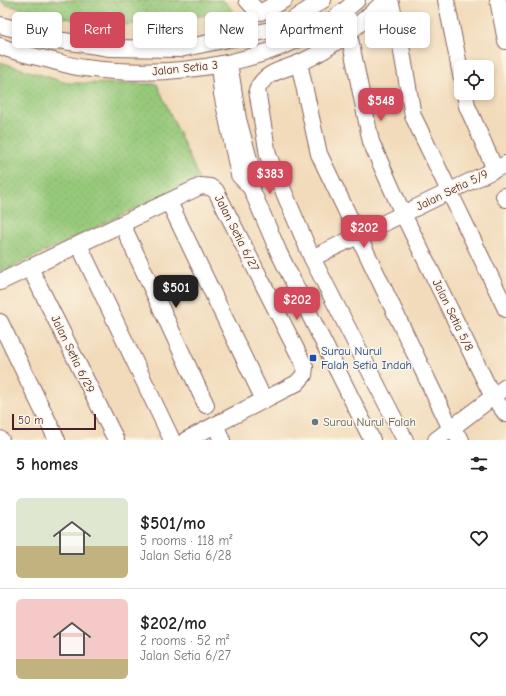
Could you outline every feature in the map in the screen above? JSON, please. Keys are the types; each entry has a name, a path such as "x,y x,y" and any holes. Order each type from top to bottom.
{"street":[{"path":"248,0 256,10 261,12 284,0"},
{"name":"Jalan Setia 3","path":"0,25 57,40 110,48 180,49 280,28 323,0"},
{"name":"Jalan Setia 3","path":"0,46 14,52 83,68 117,72 181,70 224,62 282,47 341,15 357,0"},
{"path":"357,27 386,0"},
{"path":"390,0 400,40 413,116 450,190 506,309"},
{"path":"446,0 458,60"},
{"path":"498,0 506,41"},
{"path":"263,32 233,46 224,62 239,175 251,188 279,253 372,440"},
{"path":"325,48 299,63 266,76 260,82 257,90 268,154 312,258 405,440"},
{"name":"Jalan Setia 5/8","path":"352,48 371,142 404,214 493,397 506,414"},
{"path":"180,49 210,53 224,62"},
{"path":"228,91 243,70 262,53"},
{"path":"299,63 319,154 357,236 456,434"},
{"path":"181,70 195,73 228,91"},
{"path":"466,100 467,106 501,166"},
{"name":"Jalan Setia 5/9","path":"312,258 501,166"},
{"name":"Jalan Setia 6/27","path":"0,282 201,186 210,187 216,191 305,367 304,375 297,383 186,440"},
{"path":"168,202 264,400"},
{"path":"122,224 206,406"},
{"path":"79,244 172,440"},
{"name":"Jalan Setia 6/29","path":"30,268 116,440"},
{"path":"0,322 57,440"},
{"path":"436,440 456,434 493,397 506,387"},
{"path":"215,425 222,440"}],"green space":[{"path":"0,0 223,0 234,12 205,12 205,15 197,16 197,12 133,12 133,24 125,25 125,12 70,12 70,19 62,17 62,12 38,12 6,5"},
{"path":"0,62 67,83 157,84 199,178 0,273"}],"place":[{"name":"Surau Nurul Falah Setia Indah","path":"313,358"},
{"name":"Surau Nurul Falah","path":"315,422"}]}
